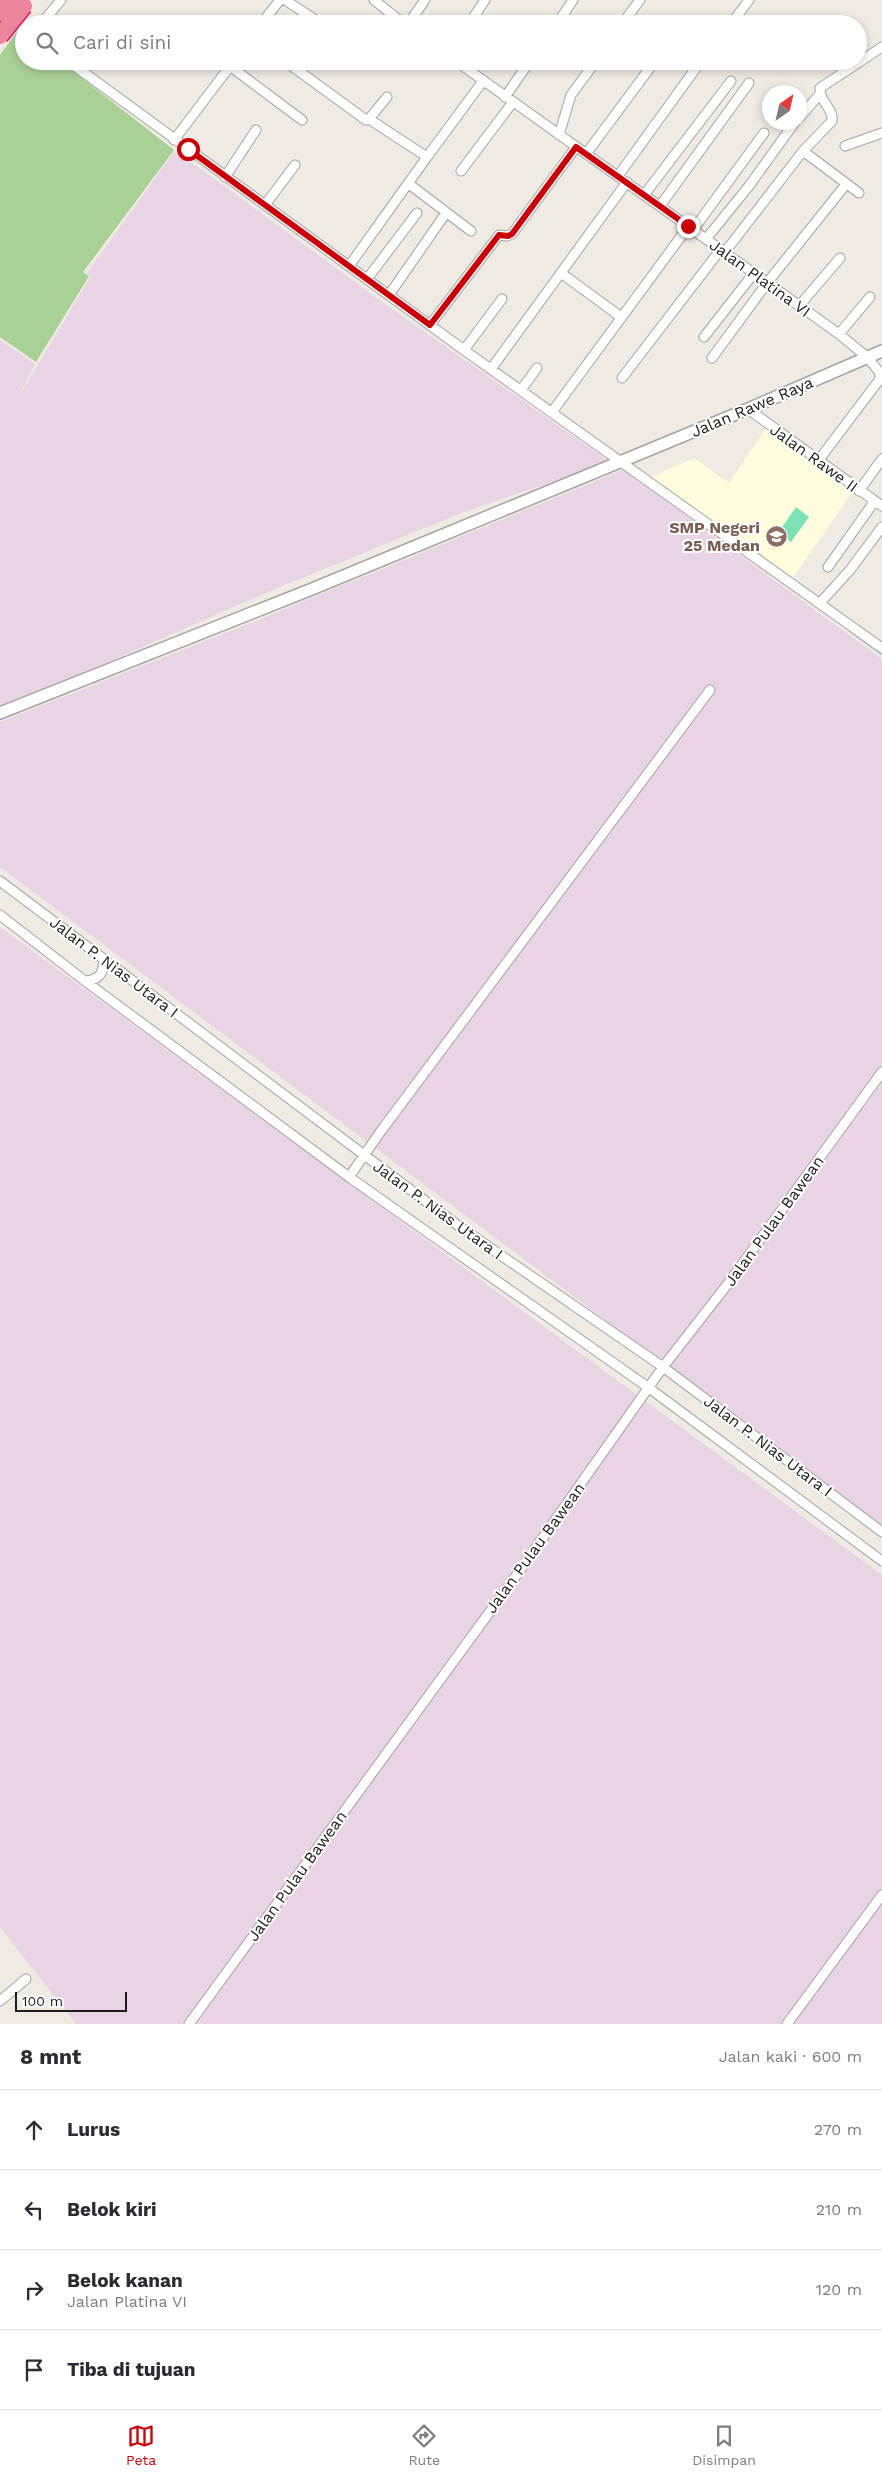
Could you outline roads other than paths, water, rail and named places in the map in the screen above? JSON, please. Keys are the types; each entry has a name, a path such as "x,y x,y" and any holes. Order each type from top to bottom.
{"highway":[{"path":"0,12 17,3"},
{"path":"0,36 17,3"}],"street":[{"path":"48,15 61,0"},
{"path":"269,15 280,0"},
{"path":"285,0 308,15"},
{"path":"374,0 394,15"},
{"path":"413,15 425,0"},
{"path":"474,15 485,0"},
{"path":"562,15 573,0"},
{"path":"629,15 640,0"},
{"path":"737,15 749,0"},
{"path":"0,12 15,23"},
{"path":"867,57 882,47"},
{"path":"80,70 225,177 552,412 615,464 881,645"},
{"path":"174,140 227,70"},
{"path":"240,70 302,120"},
{"path":"297,70 362,118 369,119 427,157"},
{"name":"Jalan Platina VI","path":"468,70 839,334 867,357 880,373 880,379 818,461"},
{"path":"461,171 509,100 525,70"},
{"path":"559,135 571,95 589,70"},
{"path":"586,154 648,70"},
{"path":"618,176 695,70"},
{"path":"807,108 820,94 822,86 847,70"},
{"path":"348,266 483,81"},
{"path":"644,195 731,81"},
{"path":"660,206 749,83"},
{"path":"622,378 802,151 833,118 820,94"},
{"path":"369,119 387,96"},
{"path":"225,177 256,130"},
{"path":"706,239 749,186 789,130"},
{"path":"552,412 620,317 764,133"},
{"path":"845,146 882,133"},
{"path":"430,325 499,235 508,236 512,234 576,147"},
{"path":"802,151 859,193"},
{"path":"265,205 295,165"},
{"path":"492,369 626,182"},
{"path":"409,184 471,231"},
{"path":"712,358 767,283 843,188"},
{"path":"367,279 417,212"},
{"path":"389,295 446,213"},
{"path":"799,306 840,258"},
{"path":"561,273 620,317"},
{"path":"704,337 754,274"},
{"path":"839,334 870,296"},
{"path":"464,350 502,300"},
{"name":"Jalan Rawe Raya","path":"0,713 312,589 748,409 882,351"},
{"path":"521,390 536,368"},
{"name":"Jalan Rawe II","path":"748,409 878,504"},
{"path":"859,491 882,459"},
{"path":"828,567 878,504"},
{"path":"820,603 850,570 882,527"},
{"path":"349,1177 710,690"},
{"name":"Jalan P. Nias Utara I","path":"0,881 365,1156 519,1269 664,1367 882,1532"},
{"name":"Jalan P. Nias Utara I","path":"0,915 85,981 349,1177 649,1388 882,1561"},
{"path":"85,981 93,980 101,975 104,967 103,958"},
{"name":"Jalan Pulau Bawean","path":"189,2024 513,1580 664,1367 736,1273 882,1072"},
{"path":"788,2024 882,1895"},
{"path":"0,2001 26,1978"}],"waterway":[{"path":"853,633 882,654"}],"place":[{"name":"SMP Negeri 25 Medan","path":"776,536"}]}
